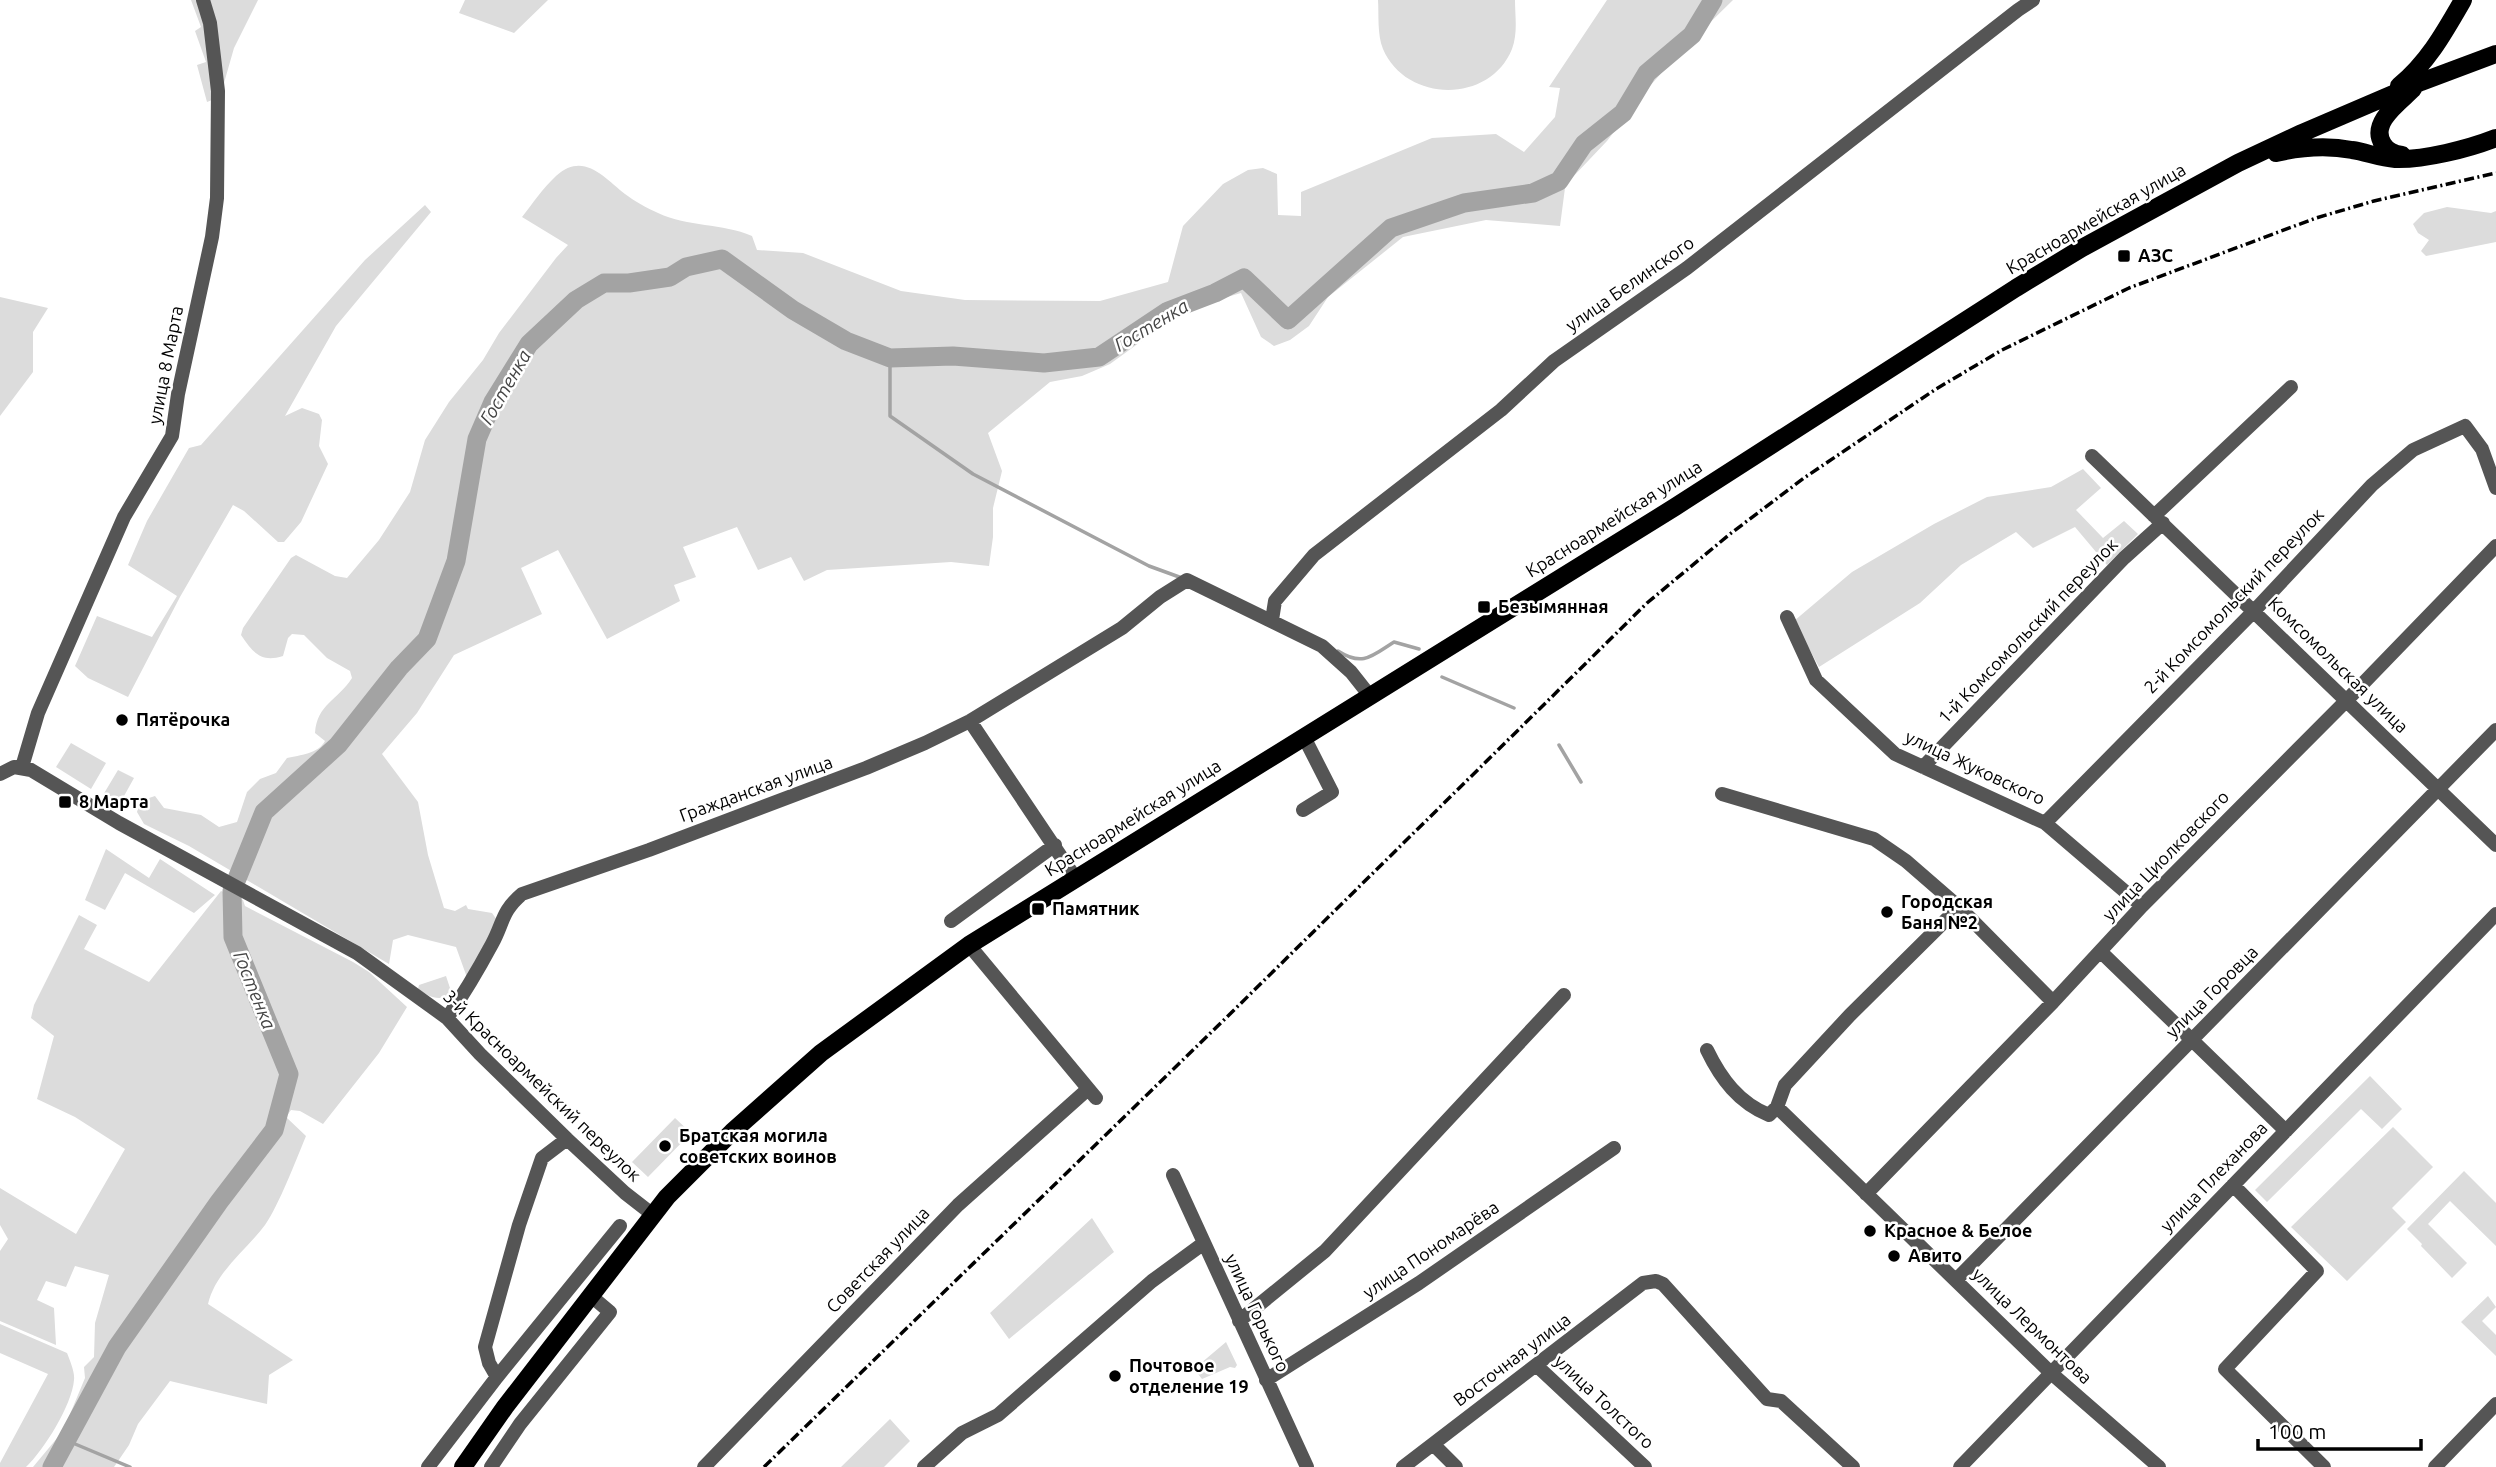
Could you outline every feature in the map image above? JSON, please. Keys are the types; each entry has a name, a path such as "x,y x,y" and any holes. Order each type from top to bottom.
{"main road":[{"path":"2384,98 2419,69 2432,54 2463,0"},
{"name":"Красноармейская улица","path":"463,1467 505,1407 652,1214 733,1132 821,1053 969,945 1675,507 2082,248 2238,163 2421,82 2491,56"},
{"path":"2421,82 2387,115 2382,123 2380,137 2388,150 2396,154 2430,155"},
{"path":"2238,163 2310,147 2342,148 2396,159 2430,155 2496,138"}],"street":[{"name":"улица 8 Марта","path":"22,767 38,713 124,517 172,436 178,394 212,237 217,198 218,91 210,23 203,0"},
{"name":"улица Белинского","path":"1272,620 1275,601 1314,555 1501,410 1554,361 1688,268 2034,0"},
{"name":"1-й Комсомольский переулок","path":"1923,767 2159,519 2291,387"},
{"name":"2-й Комсомольский переулок","path":"2045,823 2254,611 2372,485 2413,450 2465,426 2482,449 2496,488"},
{"name":"Комсомольская улица","path":"2092,456 2496,845"},
{"name":"улица Циолковского","path":"1866,1194 2101,952 2142,906 2496,546"},
{"name":"Гражданская улица","path":"447,1018 470,986 499,931 502,916 509,904 522,894 649,850 866,768 970,721 1122,628 1186,580 1272,620"},
{"name":"улица Жуковского","path":"1787,617 1816,680 1895,754 2045,823 2142,906"},
{"path":"1272,620 1322,646 1351,672 1370,696"},
{"path":"970,721 1076,880"},
{"name":"улица Горовца","path":"1956,1280 2496,730"},
{"path":"1303,810 1332,792 1304,737"},
{"path":"0,774 14,767 22,767"},
{"name":"3-й Красноармейский переулок","path":"22,767 357,953 447,1018 567,1139 625,1193 652,1214"},
{"path":"1722,794 1874,839 1906,861 1959,907 2053,1002"},
{"path":"951,921 1055,845"},
{"path":"1707,1050 1719,1075 1751,1108 1769,1115 1777,1107 1786,1085 1850,1015 1959,907"},
{"name":"улица Плеханова","path":"1959,1467 2496,914"},
{"name":"Советская улица","path":"704,1467 958,1205 1092,1093 969,945"},
{"path":"2101,952 2286,1131"},
{"path":"1239,1321 1325,1251 1564,996"},
{"name":"улица Лермонтова","path":"1777,1107 2051,1373 2159,1467"},
{"path":"496,1377 485,1347 519,1225 542,1158 567,1139"},
{"name":"улица Пономарёва","path":"1266,1380 1419,1283 1614,1148"},
{"name":"улица Горького","path":"1173,1175 1307,1467"},
{"path":"2233,1185 2317,1271 2225,1369 2324,1467"},
{"path":"428,1467 496,1377 620,1226"},
{"path":"924,1467 962,1433 998,1415 1152,1281 1204,1242"},
{"name":"Восточная улица","path":"1403,1467 1643,1283 1656,1281 1663,1284 1767,1399 1781,1401 1853,1467"},
{"path":"491,1467 520,1424 610,1312 591,1296"},
{"name":"улица Толстого","path":"1537,1366 1645,1467"},
{"path":"2435,1467 2496,1404"},
{"path":"1433,1444 1456,1467"}],"shaded area":[{"path":"191,0 258,0 234,48 220,97 207,102 197,65 206,62 195,31 201,27"},
{"path":"465,0 548,0 514,33 459,13"},
{"path":"1378,0 1515,0 1516,31 1512,49 1501,67 1486,80 1468,87 1448,90 1428,87 1410,80 1394,67 1383,49 1379,31"},
{"path":"1607,0 1733,0 1679,53 1607,141 1570,180 1565,188 1560,226 1486,220 1403,237 1328,297 1309,326 1290,340 1274,346 1261,337 1241,293 1179,311 1163,320 1143,340 1110,364 1082,376 1050,382 988,433 1002,471 993,508 989,566 951,562 827,570 804,581 791,557 758,570 737,527 683,547 696,577 674,585 680,601 607,639 558,550 521,568 542,614 454,655 417,713 382,754 418,802 428,855 444,908 455,911 466,905 468,909 492,913 497,920 469,983 456,947 408,935 393,940 389,964 189,846 144,824 137,812 140,801 155,796 164,808 201,815 219,827 237,822 247,792 260,779 276,773 287,758 313,751 325,741 315,733 317,723 324,709 352,678 350,671 327,658 304,635 292,634 288,638 283,656 269,658 258,655 241,635 243,628 291,558 296,555 335,576 347,578 379,540 410,492 425,440 449,402 568,245 522,217 556,176 566,169 585,166 632,199 669,217 752,236 757,250 803,253 901,291 965,300 1100,301 1168,282 1183,226 1223,184 1248,170 1263,168 1277,174 1278,215 1301,216 1301,192 1432,138 1496,134 1524,152 1555,117 1560,88 1549,87"},
{"path":"425,205 431,212 336,326 285,416 302,408 319,414 322,420 319,446 328,464 301,522 284,542 278,542 244,511 233,505 180,597 128,697 88,678 75,666 97,616 152,637 177,596 128,565 147,521 189,448 201,445 365,260"},
{"path":"2447,207 2491,213 2496,211 2496,242 2426,256 2421,251 2429,240 2418,233 2413,224 2424,213"},
{"path":"0,297 48,308 33,332 33,372 0,416"},
{"path":"2083,469 2101,488 2076,510 2103,538 2124,521 2138,534 2107,565 2075,527 2033,548 2016,532 1961,565 1920,603 1819,667 1794,621 1852,572 1934,524 1987,497 2051,487"},
{"path":"71,743 106,763 91,789 56,767"},
{"path":"118,770 134,778 119,805 103,795"},
{"path":"106,849 149,878 160,859 215,895 194,913 125,873 105,910 85,900"},
{"path":"221,891 243,900 245,906 353,962 369,972 407,1007 379,1053 323,1124 300,1111 291,1110 286,1117 306,1136 265,1225 224,1272 208,1304 293,1360 269,1375 267,1404 170,1381 138,1424 129,1445 114,1467 33,1467 63,1431 85,1378 84,1367 94,1357 95,1323 109,1275 75,1266 66,1287 46,1281 37,1300 54,1308 56,1345 0,1321 0,1251 8,1239 0,1225 0,1188 76,1234 125,1149 75,1117 37,1099 54,1036 31,1018 34,1005 79,915 97,925 84,949 149,982"},
{"path":"446,976 452,994 434,998 418,989 419,985"},
{"path":"2370,1076 2402,1109 2382,1129 2361,1109 2267,1202 2255,1190"},
{"path":"675,1118 691,1133 648,1177 632,1162"},
{"path":"2393,1127 2433,1167 2392,1208 2406,1222 2347,1281 2291,1227"},
{"path":"2464,1171 2496,1203 2496,1246 2450,1201 2428,1224 2467,1263 2452,1278 2407,1229"},
{"path":"1092,1218 1114,1252 1009,1339 990,1313"},
{"path":"2488,1296 2496,1307 2482,1321 2496,1335 2496,1356 2461,1322"},
{"path":"0,1324 67,1353 74,1374 72,1390 63,1414 49,1439 26,1467 0,1467 0,1463 48,1374 0,1353"},
{"path":"1226,1342 1237,1365 1202,1379 1194,1369"},
{"path":"890,1419 910,1441 884,1467 841,1467"}],"waterway":[{"name":"Гостенка","path":"52,1467 117,1347 219,1202 274,1130 289,1074 233,937 232,891 264,812 338,745 399,668 427,639 456,561 477,439 493,402 529,344 576,300 604,283 629,283 670,277 686,267 722,259 793,310 846,341 890,358 953,356 1044,363 1099,357 1168,311 1215,293 1244,278 1288,320 1391,228 1464,203 1533,193 1559,181 1584,144 1623,113 1647,73 1692,35 1713,0"},
{"path":"890,358 890,416 973,474 1149,566 1182,578"},
{"path":"1338,651 1361,659 1394,642 1419,649"},
{"path":"1442,677 1514,708"},
{"path":"1559,745 1581,782"},
{"path":"68,1441 130,1467"}],"railway":[{"path":"764,1467 1230,1014 1647,603 1730,534 1804,478 1936,389 2002,350 2129,288 2316,218 2374,201 2496,173"}],"place":[{"name":"АЗС","path":"2124,256"},
{"name":"Безымянная","path":"1484,607"},
{"name":"Пятёрочка","path":"122,720"},
{"name":"8 Марта","path":"65,802"},
{"name":"Памятник","path":"1038,909"},
{"name":"Городская Баня №2","path":"1887,912"},
{"name":"Братская могила советских воинов","path":"665,1146"},
{"name":"Красное & Белое","path":"1870,1231"},
{"name":"Авито","path":"1894,1256"},
{"name":"Почтовое отделение 19","path":"1115,1376"}]}
